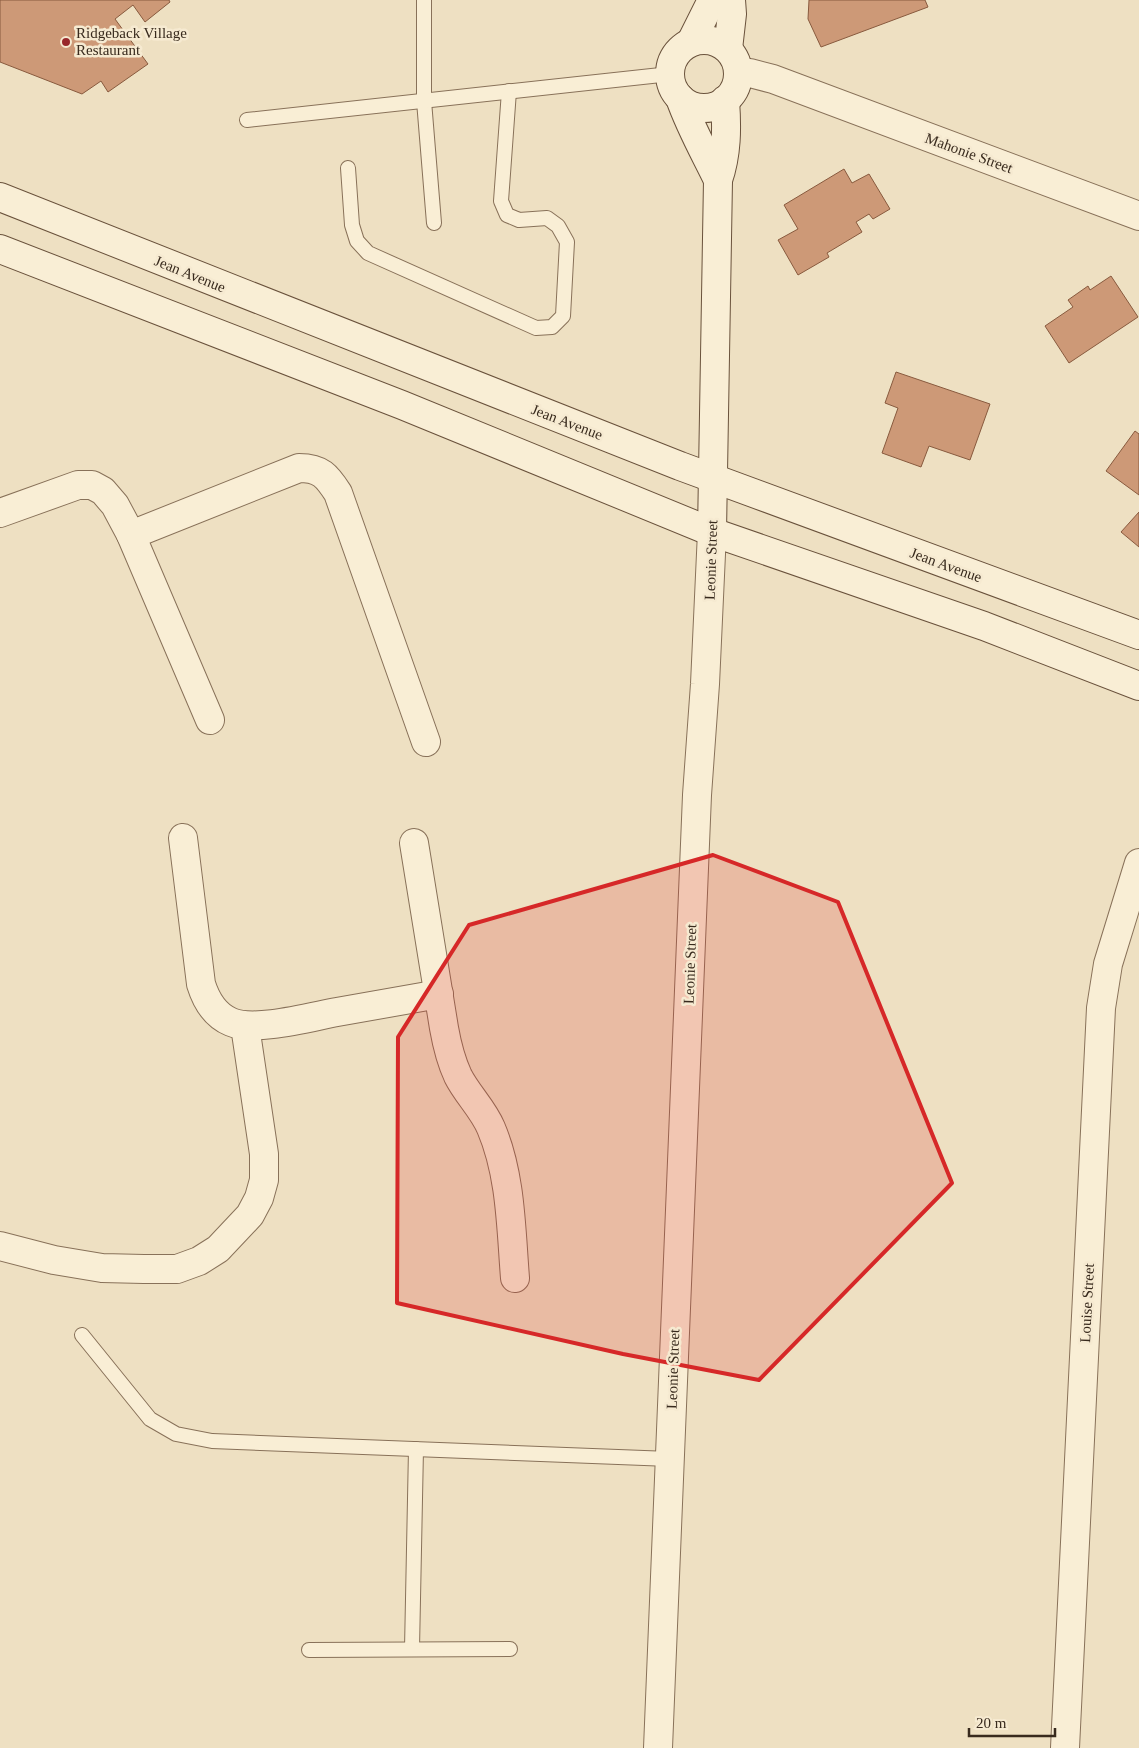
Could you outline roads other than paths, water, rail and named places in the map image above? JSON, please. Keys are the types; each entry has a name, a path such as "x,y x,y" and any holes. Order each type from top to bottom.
{"street":[{"path":"691,42 712,0"},
{"name":"Leonie Street","path":"658,1748 697,795 704,711 712,532 718,180 726,144 732,14 730,0"},
{"path":"704,40 717,42 730,80 711,107 694,106 675,86 673,61 680,50 691,42 704,40"},
{"name":"Mahonie Street","path":"730,80 762,76 1139,216"},
{"name":"Leonie Street","path":"675,86 688,123 705,151 718,180"},
{"name":"Jean Avenue","path":"0,197 714,479 1139,635"},
{"path":"0,249 402,405 712,532 984,626 1139,686"},
{"path":"131,535 299,468 310,468 320,472 330,480 338,493 426,742"},
{"path":"0,513 78,485 92,485 104,491 110,497 131,535 210,720"},
{"path":"183,838 201,984 206,1000 220,1016 245,1026 276,1024 439,994"},
{"path":"414,843 449,1054 458,1076 490,1127 501,1160 510,1200 515,1278"},
{"name":"Louise Street","path":"1065,1748 1101,1008 1108,964 1139,863"},
{"path":"0,1246 54,1260 102,1268 144,1270 177,1269 199,1261 218,1249 250,1215 259,1198 264,1180 264,1154 245,1026"}],"lane":[{"path":"424,0 424,101 434,222"},
{"path":"247,120 509,91 675,86"},
{"path":"348,168 352,225 357,241 368,253 536,328 552,327 563,316 567,242 558,226 547,218 519,220 507,215 501,201 509,91"},
{"path":"82,1335 150,1418 176,1434 212,1442 670,1459"},
{"path":"412,1649 416,1449"},
{"path":"309,1650 510,1649"}],"place":[{"name":"Ridgeback Village Restaurant","path":"66,42"}]}
